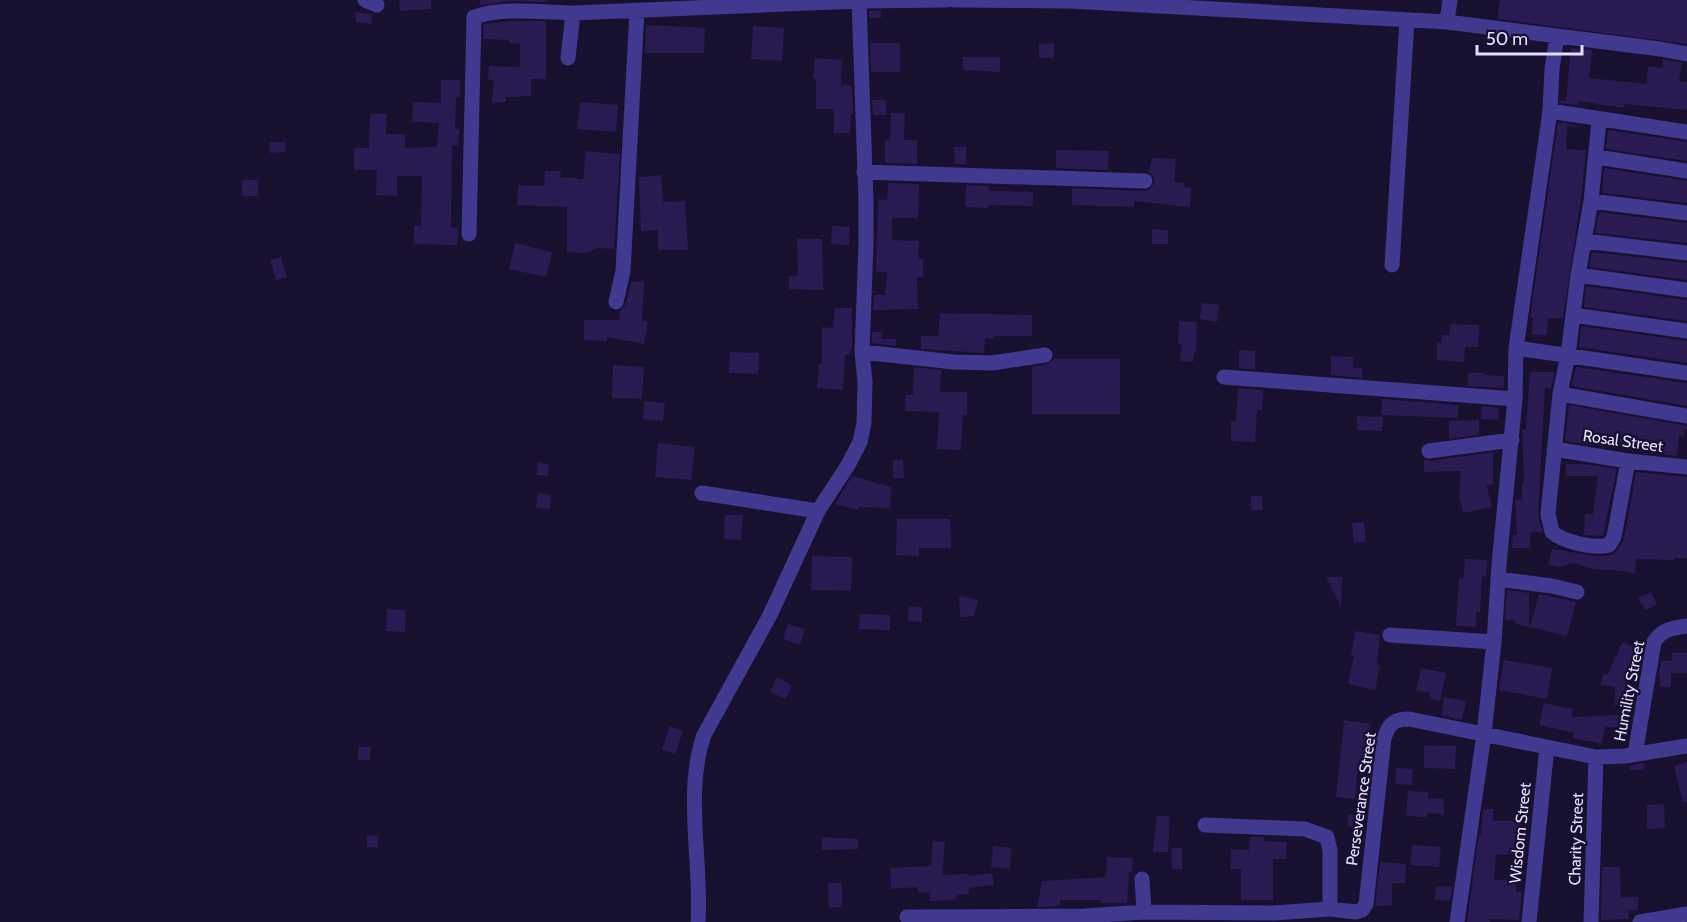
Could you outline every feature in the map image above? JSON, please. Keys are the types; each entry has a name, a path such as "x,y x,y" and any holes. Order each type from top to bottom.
{"street":[{"path":"469,234 474,17 483,14 531,11 573,13 593,6 637,11 859,1 947,0"},
{"path":"954,0 1070,1 1447,22 1687,54"},
{"path":"1447,22 1450,0"},
{"path":"698,922 695,790 698,752 704,735 770,615 818,511 860,442 864,423 862,352 866,244 859,1"},
{"path":"616,302 623,271 637,11"},
{"path":"568,58 573,13"},
{"path":"1392,265 1407,20"},
{"path":"1457,922 1484,734 1494,642 1512,440 1516,348 1550,111 1552,69 1557,36"},
{"path":"1550,111 1687,132"},
{"path":"1599,120 1591,201 1560,394 1548,514 1552,532 1568,541 1599,546 1609,545 1614,537 1628,461"},
{"path":"1597,157 1687,171"},
{"path":"864,172 1145,181"},
{"path":"1591,201 1687,213"},
{"path":"1584,242 1687,253"},
{"path":"1578,275 1687,290"},
{"path":"1573,315 1687,331"},
{"path":"1516,348 1687,373"},
{"path":"862,352 954,363 992,363 1045,355"},
{"path":"1224,377 1515,399"},
{"path":"1560,394 1687,416"},
{"path":"1429,451 1512,440"},
{"name":"Rosal Street","path":"1554,449 1628,461 1687,467"},
{"path":"702,493 818,511"},
{"path":"1498,579 1552,586 1577,592"},
{"name":"Humility Street","path":"1635,754 1652,650 1659,635 1665,630 1687,626"},
{"path":"1390,635 1494,642"},
{"name":"Perseverance Street","path":"1330,909 1356,912 1362,910 1366,904 1384,738 1389,725 1400,719 1409,719 1484,734"},
{"path":"1484,734 1596,757 1687,746"},
{"name":"Wisdom Street","path":"1529,922 1547,747"},
{"name":"Charity Street","path":"1591,922 1596,757"},
{"path":"907,917 1086,919 1144,912 1274,913 1330,909 1330,851 1327,837 1305,829 1205,825"},
{"path":"1142,879 1144,912"},
{"path":"1640,922 1687,914"}],"building":[{"path":"399,0 431,0 431,9 400,11"},
{"path":"480,0 547,0 547,2 510,1 480,5"},
{"path":"1500,0 1687,0 1687,44 1497,19"},
{"path":"881,10 881,18 869,18 869,11"},
{"path":"355,12 372,14 371,24 356,22"},
{"path":"546,21 546,79 531,79 531,96 506,97 506,102 492,102 494,80 488,80 489,66 520,67 520,44 509,43 509,40 483,39 484,24"},
{"path":"646,25 705,28 704,53 645,53"},
{"path":"753,26 784,28 782,61 751,59"},
{"path":"870,43 900,43 900,72 871,72"},
{"path":"1054,43 1054,58 1039,58 1039,44"},
{"path":"1571,48 1592,50 1589,78 1646,84 1648,66 1662,68 1663,59 1682,63 1679,81 1687,82 1687,110 1624,104 1624,108 1579,101 1578,105 1560,103 1560,100 1566,101"},
{"path":"963,57 1000,57 1000,72 963,70"},
{"path":"815,58 842,60 841,85 852,86 853,114 851,114 850,133 834,133 834,109 816,109 816,79 813,79"},
{"path":"441,80 460,80 460,97 456,97 455,129 459,129 458,146 452,145 451,227 458,228 457,245 414,244 414,226 421,226 422,176 397,176 397,196 376,195 377,170 354,170 354,148 369,148 370,114 387,114 386,134 405,134 405,148 437,147 439,123 412,122 413,102 441,103"},
{"path":"872,100 886,100 886,115 873,115"},
{"path":"580,102 618,105 616,132 577,129"},
{"path":"891,113 905,113 904,140 917,140 917,164 885,163 885,140 890,141"},
{"path":"1558,122 1576,125 1576,127 1567,126 1566,149 1586,150 1581,200 1563,318 1548,318 1547,335 1532,335 1533,318 1530,318"},
{"path":"1608,130 1687,142 1687,161 1606,149"},
{"path":"269,142 285,142 286,152 270,153"},
{"path":"954,147 966,147 966,164 955,164"},
{"path":"1056,150 1109,151 1108,170 1056,168"},
{"path":"586,151 620,154 614,249 597,248 586,253 567,252 567,207 517,205 518,185 544,186 545,171 561,171 560,177 583,179"},
{"path":"1152,158 1176,159 1174,182 1184,183 1184,187 1191,188 1190,207 1134,201 1134,207 1072,205 1072,188 1145,191 1150,189 1155,182 1149,172"},
{"path":"1604,168 1687,181 1687,203 1602,193"},
{"path":"661,175 663,202 685,201 688,250 658,250 658,230 641,231 639,177"},
{"path":"242,180 258,180 258,196 242,196"},
{"path":"888,183 919,184 918,218 892,218 892,240 919,241 918,259 923,259 923,277 917,277 918,309 873,310 874,295 885,295 887,272 876,272 878,199 887,200"},
{"path":"966,185 989,186 989,191 1033,192 1033,206 965,207"},
{"path":"1599,212 1687,223 1687,243 1595,233"},
{"path":"832,226 850,227 849,245 831,244"},
{"path":"1152,229 1168,230 1168,244 1152,244"},
{"path":"797,239 822,239 823,290 789,289 789,276 798,276"},
{"path":"515,243 552,252 546,277 509,269"},
{"path":"1592,252 1687,263 1687,280 1589,267"},
{"path":"281,257 287,277 276,280 270,260"},
{"path":"631,282 644,282 642,321 648,322 644,344 607,337 607,341 584,340 584,320 619,320 620,311 626,304"},
{"path":"1586,286 1687,300 1687,321 1584,307"},
{"path":"1202,303 1219,305 1217,322 1200,319"},
{"path":"835,308 852,308 852,349 850,349 850,355 845,355 843,390 817,388 819,364 822,364 822,327 833,328"},
{"path":"940,313 1032,315 1032,336 985,338 984,353 921,349 921,336 938,336"},
{"path":"1179,321 1197,322 1196,354 1194,353 1193,362 1180,361 1182,344 1178,344"},
{"path":"1450,324 1479,325 1478,347 1465,347 1464,362 1437,360 1437,343 1442,343 1442,335 1450,335"},
{"path":"1581,326 1687,341 1687,363 1579,347"},
{"path":"872,332 882,332 882,339 896,339 896,346 872,343"},
{"path":"1239,350 1255,351 1255,370 1239,368"},
{"path":"730,352 759,353 758,374 729,373"},
{"path":"1331,356 1354,357 1353,368 1362,368 1362,378 1331,375"},
{"path":"1054,359 1120,359 1120,414 1032,414 1032,367 1047,364"},
{"path":"613,365 644,367 642,399 612,398"},
{"path":"914,367 941,370 940,392 967,392 967,415 963,415 961,450 937,449 939,412 905,411 906,395 913,395"},
{"path":"1576,367 1687,383 1687,406 1572,386"},
{"path":"1530,372 1555,372 1551,389 1545,388 1538,513 1542,532 1530,532 1530,548 1512,548 1513,535 1517,535 1515,500 1522,500 1522,483 1524,483 1522,429 1526,429"},
{"path":"1468,373 1504,376 1504,388 1468,386"},
{"path":"1238,388 1263,390 1262,410 1257,410 1255,442 1231,441 1231,421 1236,421"},
{"path":"1382,399 1458,405 1458,418 1381,415"},
{"path":"644,401 665,403 663,421 643,419"},
{"path":"1569,405 1687,426 1687,429 1684,429 1684,436 1679,435 1677,456 1565,441"},
{"path":"1482,406 1499,408 1498,420 1481,419"},
{"path":"1357,416 1383,417 1382,431 1357,430"},
{"path":"1479,420 1479,435 1449,439 1449,421"},
{"path":"658,443 695,447 691,480 655,477"},
{"path":"1493,452 1493,485 1486,484 1492,507 1463,513 1459,496 1461,471 1424,472 1424,459 1430,461"},
{"path":"893,460 903,460 904,478 893,478"},
{"path":"538,462 549,464 548,476 537,475"},
{"path":"1566,464 1617,469 1603,536 1584,535 1585,514 1593,514 1598,476 1566,476"},
{"path":"1636,472 1687,477 1687,558 1636,559 1635,574 1593,569 1573,563 1560,567 1548,565 1552,549 1596,556 1611,555 1617,551 1624,539"},
{"path":"852,476 891,487 890,508 859,507 858,510 835,504"},
{"path":"538,493 551,495 550,509 536,508"},
{"path":"1251,496 1262,496 1263,510 1251,510"},
{"path":"725,515 743,515 741,540 724,539"},
{"path":"897,519 950,519 951,548 919,548 919,556 896,555"},
{"path":"1364,522 1366,542 1354,543 1352,523"},
{"path":"812,556 852,557 851,591 811,590"},
{"path":"1465,559 1487,560 1486,577 1482,576 1480,612 1476,612 1476,627 1456,626 1459,579 1463,579"},
{"path":"1326,577 1342,577 1341,607"},
{"path":"1507,590 1529,593 1529,627 1505,619"},
{"path":"1651,592 1657,604 1645,610 1638,598"},
{"path":"1539,594 1576,602 1567,636 1530,627"},
{"path":"959,596 978,600 974,616 960,617"},
{"path":"909,607 922,607 922,622 908,621"},
{"path":"387,609 406,610 405,632 386,631"},
{"path":"860,614 890,615 890,630 859,629"},
{"path":"788,624 805,629 800,645 783,639"},
{"path":"1355,631 1380,635 1377,665 1380,665 1375,690 1348,684 1354,656 1351,656"},
{"path":"1623,642 1641,651 1624,687 1636,688 1633,706 1615,705 1614,708 1615,687 1601,685 1603,674 1607,675"},
{"path":"1672,653 1687,653 1687,673 1671,673 1671,687 1660,687 1660,676 1658,676 1661,661 1672,661"},
{"path":"1504,660 1552,668 1547,699 1499,690"},
{"path":"1421,668 1446,673 1440,701 1431,699 1429,693 1416,690"},
{"path":"777,677 792,685 786,699 770,692"},
{"path":"1444,697 1466,701 1462,720 1441,715"},
{"path":"1544,703 1573,709 1572,717 1619,715 1619,728 1605,727 1602,744 1573,738 1574,733 1539,725"},
{"path":"1344,720 1370,724 1365,768 1358,767 1355,799 1336,797"},
{"path":"670,726 683,731 675,754 662,749"},
{"path":"1424,745 1456,746 1455,769 1424,768"},
{"path":"358,747 371,747 370,760 358,760"},
{"path":"1687,762 1687,802 1683,802 1674,766"},
{"path":"1644,763 1643,770 1630,770 1631,765"},
{"path":"1396,768 1413,769 1412,785 1395,784"},
{"path":"1408,791 1428,792 1428,798 1443,799 1444,814 1427,813 1427,817 1406,816"},
{"path":"1664,804 1665,828 1647,829 1647,805"},
{"path":"1483,809 1493,809 1493,821 1522,821 1523,853 1496,855 1494,880 1516,880 1516,892 1522,892 1519,920 1490,919 1490,922 1467,922"},
{"path":"1348,814 1359,815 1358,826 1348,826"},
{"path":"1157,815 1170,817 1168,852 1153,852"},
{"path":"367,835 378,836 378,848 367,847"},
{"path":"822,837 858,839 858,849 822,850"},
{"path":"1250,837 1264,837 1264,841 1287,842 1286,859 1273,859 1273,900 1241,900 1241,869 1230,869 1231,849 1249,850"},
{"path":"933,841 945,842 942,875 968,874 968,876 992,873 994,885 969,888 969,894 957,894 955,900 930,901 930,892 918,893 917,887 891,889 890,868 931,866"},
{"path":"1412,845 1441,847 1439,867 1410,865"},
{"path":"993,846 1011,848 1010,869 991,867"},
{"path":"1171,848 1182,848 1182,869 1172,869"},
{"path":"1107,857 1133,858 1132,872 1129,872 1127,903 1101,903 1101,900 1060,900 1060,906 1037,907 1042,881 1106,877"},
{"path":"1380,862 1406,864 1405,883 1392,883 1392,905 1375,906"},
{"path":"1602,867 1620,867 1621,897 1638,897 1638,910 1628,910 1629,919 1601,920"},
{"path":"828,883 842,883 842,907 829,908"},
{"path":"1436,886 1452,887 1450,901 1435,900"}]}
